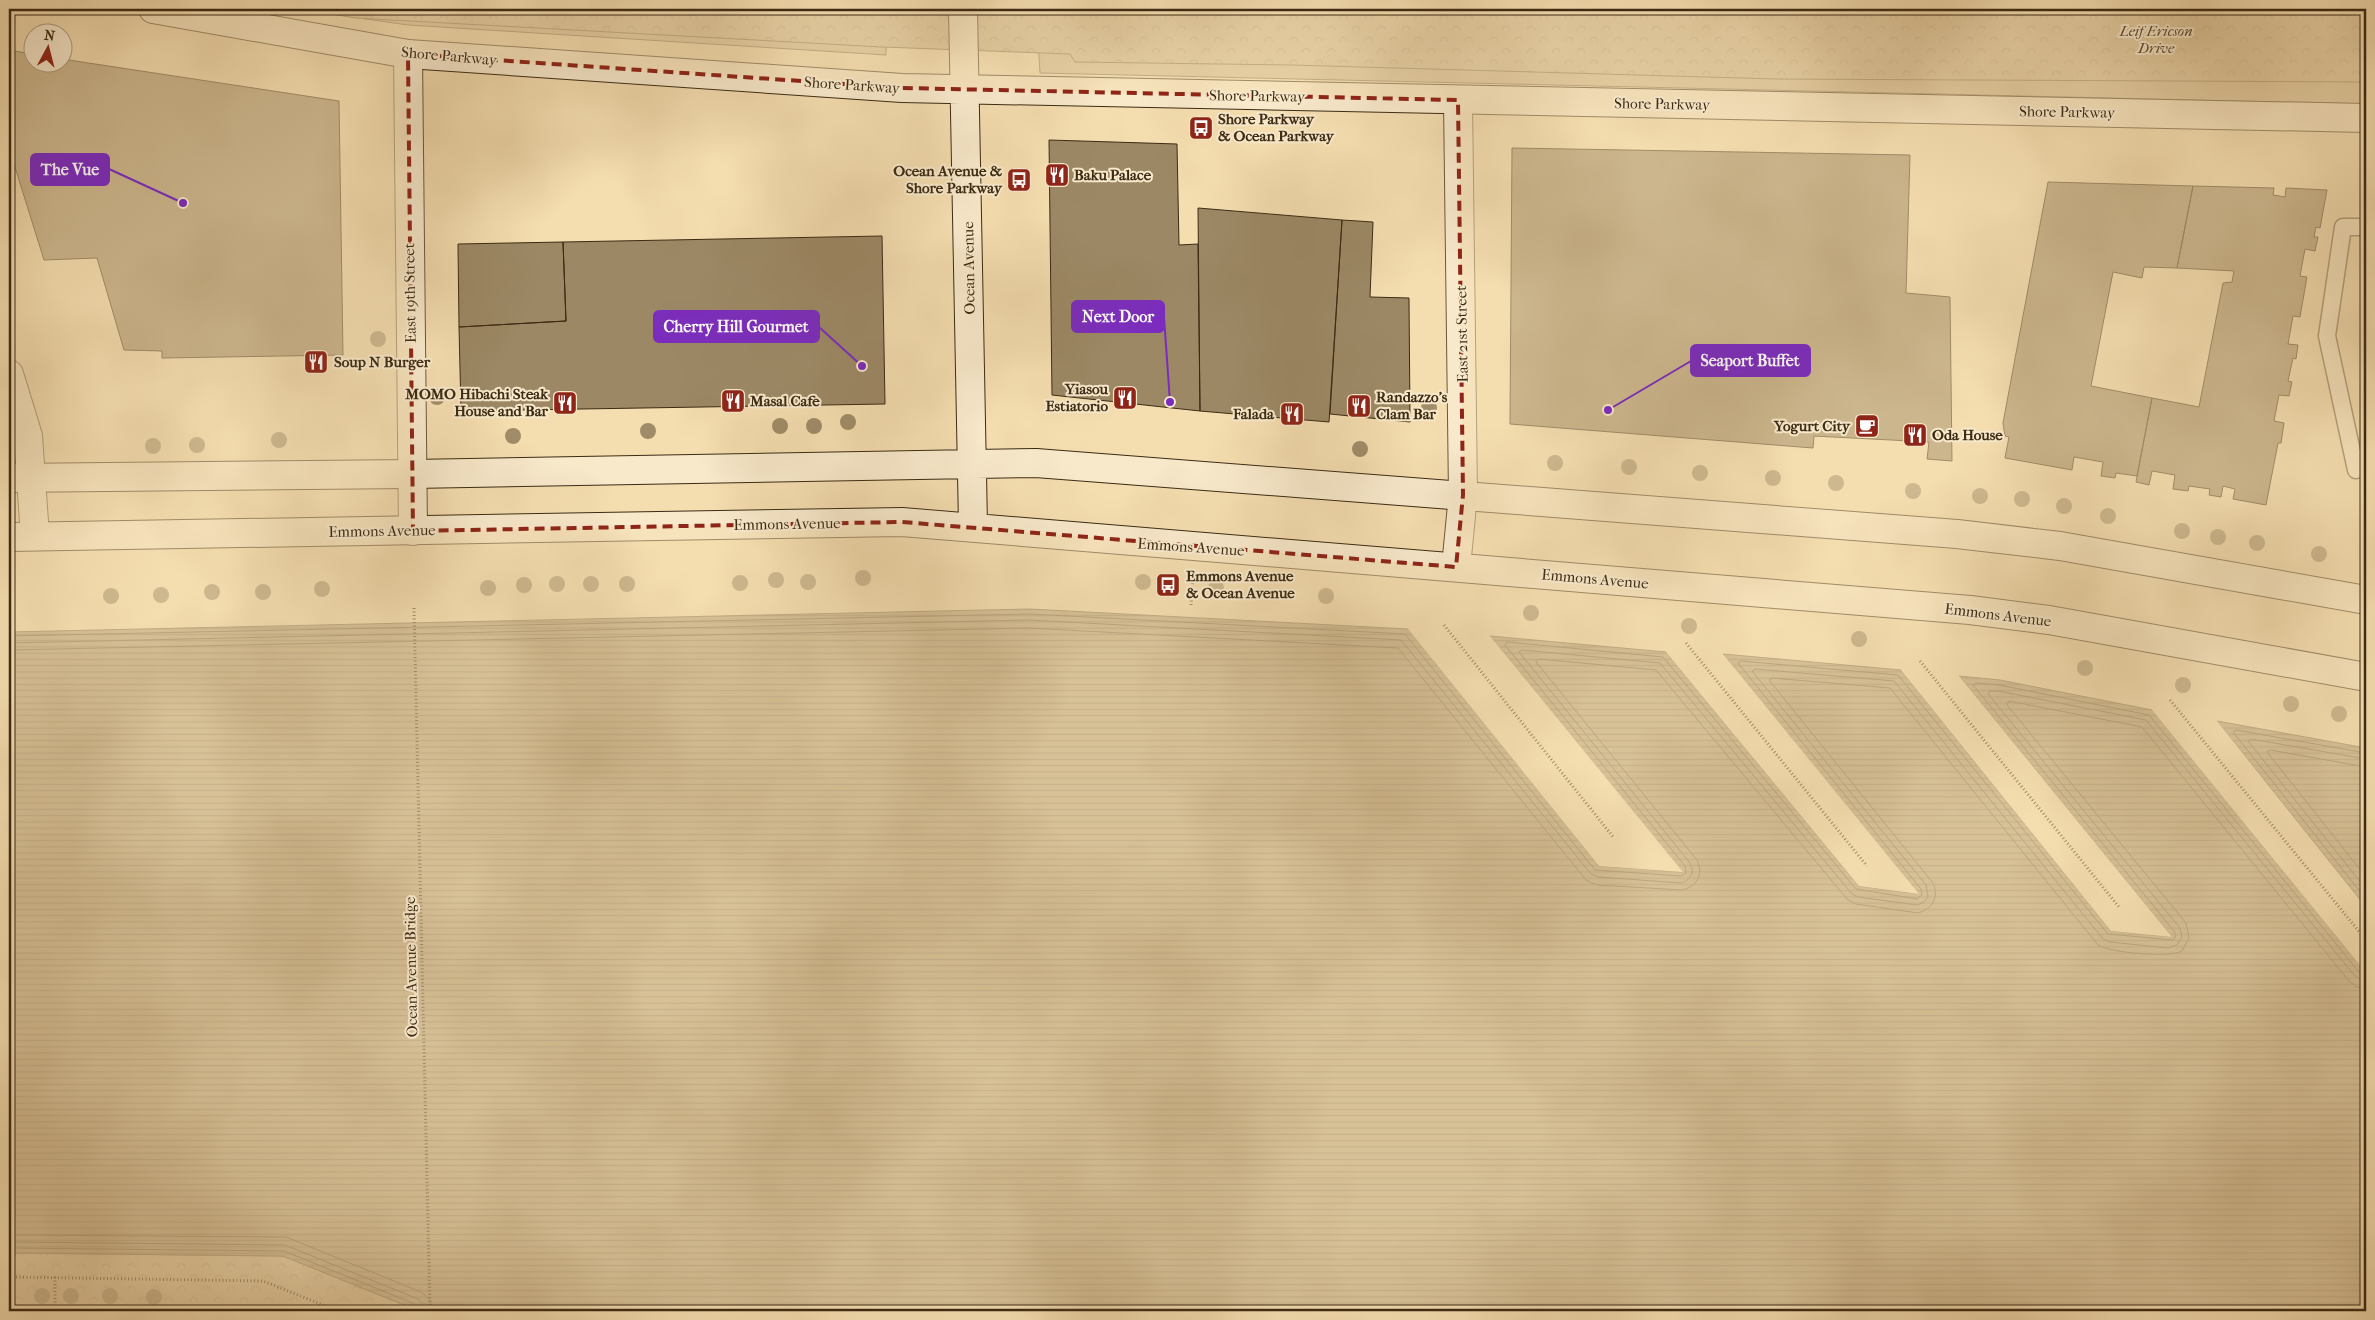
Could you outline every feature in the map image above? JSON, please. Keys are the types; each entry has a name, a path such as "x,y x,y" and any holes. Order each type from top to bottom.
{"main road":[{"name":"Shore Parkway","path":"153,9 408,54 902,88 2366,118"},
{"name":"Ocean Avenue","path":"963,9 973,526"},
{"name":"East 19th Street","path":"408,54 413,531"},
{"name":"East 21st Street","path":"1456,567 1463,495 1458,100"},
{"path":"9,374 28,436 20,477 36,536"},
{"path":"20,477 412,474 1036,463 1957,534 2060,546 2366,600"},
{"name":"Emmons Avenue","path":"9,537 902,522 973,526 1073,538 1456,567 1970,610 2049,620 2366,677"}],"lane":[{"path":"2356,470 2326,336 2343,227 2366,227"}],"path":[{"name":"Ocean Avenue Bridge","path":"414,608 430,1311"},
{"path":"1444,625 1614,838"},
{"path":"1686,643 1867,866"},
{"path":"1920,661 2119,907"},
{"path":"2170,700 2366,940"},
{"path":"9,1276 263,1281 338,1311"},
{"path":"55,1277 55,1311"}],"highlighted area":[{"path":"408,54 902,88 1458,100 1463,495 1456,567 902,522 413,531"}],"green space":[{"path":"296,9 887,9 886,55 408,25"},
{"name":"Leif Ericson Drive","path":"305,9 2366,9 2366,82 1776,79 1292,65 1075,62 1070,54 882,47 355,18"},
{"name":"Leif Ericson Drive","path":"1036,9 1406,9 2366,30 2366,104 1040,73"},
{"path":"9,1253 283,1256 419,1311 9,1311"}],"water":[{"path":"1030,609 1408,629 1599,866 1682,872 1490,636 1666,652 1859,886 1918,894 1723,654 1901,670 2111,931 2172,937 1959,676 2000,680 2152,710 2363,969 2366,969 2366,1311 419,1311 283,1256 9,1253 9,632"},
{"path":"2217,721 2366,748 2366,907"}],"pier":[{"path":"1408,629 1411,630 1600,864 1677,869 1487,636 1490,636 1683,872 1599,866"},
{"path":"1666,652 1670,653 1861,884 1913,891 1721,655 1723,654 1919,894 1859,886"},
{"path":"1901,670 1905,670 2112,929 2167,934 1956,676 1959,676 2172,937 2111,931"},
{"path":"2152,710 2155,710 2366,969 2363,969"},
{"path":"2214,721 2217,721 2366,909 2364,908"}],"building":[{"path":"9,50 22,52 22,72 72,72 72,61 339,101 343,355 162,358 162,351 124,350 97,258 44,260 9,148"},
{"path":"1049,140 1177,144 1179,245 1198,244 1200,411 1052,395"},
{"path":"1512,148 1910,155 1906,293 1950,297 1952,461 1927,459 1929,442 1814,436 1813,448 1510,424"},
{"path":"2048,182 2193,186 2177,268 2144,267 2142,278 2113,272 2091,386 2152,398 2137,476 2116,473 2115,478 2101,476 2103,462 2074,457 2072,470 2005,458 2009,437 2005,436 2003,423"},
{"path":"2193,186 2274,188 2273,195 2285,197 2286,188 2327,190 2320,228 2316,227 2314,237 2318,237 2315,251 2305,249 2300,276 2307,277 2300,317 2293,316 2288,344 2298,345 2296,359 2293,358 2288,381 2292,382 2289,396 2279,395 2274,421 2284,423 2281,443 2278,443 2266,505 2233,499 2235,489 2223,486 2221,497 2209,495 2210,489 2189,486 2188,491 2173,489 2175,475 2152,471 2149,485 2136,482 2152,398 2199,407 2223,283 2232,282 2234,271 2177,268"},
{"path":"1198,208 1342,220 1329,422 1200,411"},
{"path":"1342,220 1373,222 1370,297 1409,298 1410,422 1330,414"},
{"path":"882,236 885,404 461,411 459,327 566,321 563,242"},
{"path":"563,242 566,321 459,327 458,244"}],"place":[{"name":"Shore Parkway & Ocean Parkway","path":"1201,128"},
{"name":"Baku Palace","path":"1057,175"},
{"name":"Ocean Avenue & Shore Parkway","path":"1019,180"},
{"name":"The Vue","path":"183,203"},
{"name":"Soup N Burger","path":"316,362"},
{"name":"Cherry Hill Gourmet","path":"862,366"},
{"name":"Yiasou Estiatorio","path":"1125,398"},
{"name":"Masal Cafe","path":"733,401"},
{"name":"Next Door","path":"1170,402"},
{"name":"MOMO Hibachi Steak House and Bar","path":"565,403"},
{"name":"Randazzo's Clam Bar","path":"1359,406"},
{"name":"Seaport Buffet","path":"1608,410"},
{"name":"Falada","path":"1292,414"},
{"name":"Yogurt City","path":"1867,426"},
{"name":"Oda House","path":"1915,435"},
{"name":"Emmons Avenue & Ocean Avenue","path":"1168,585"}]}
